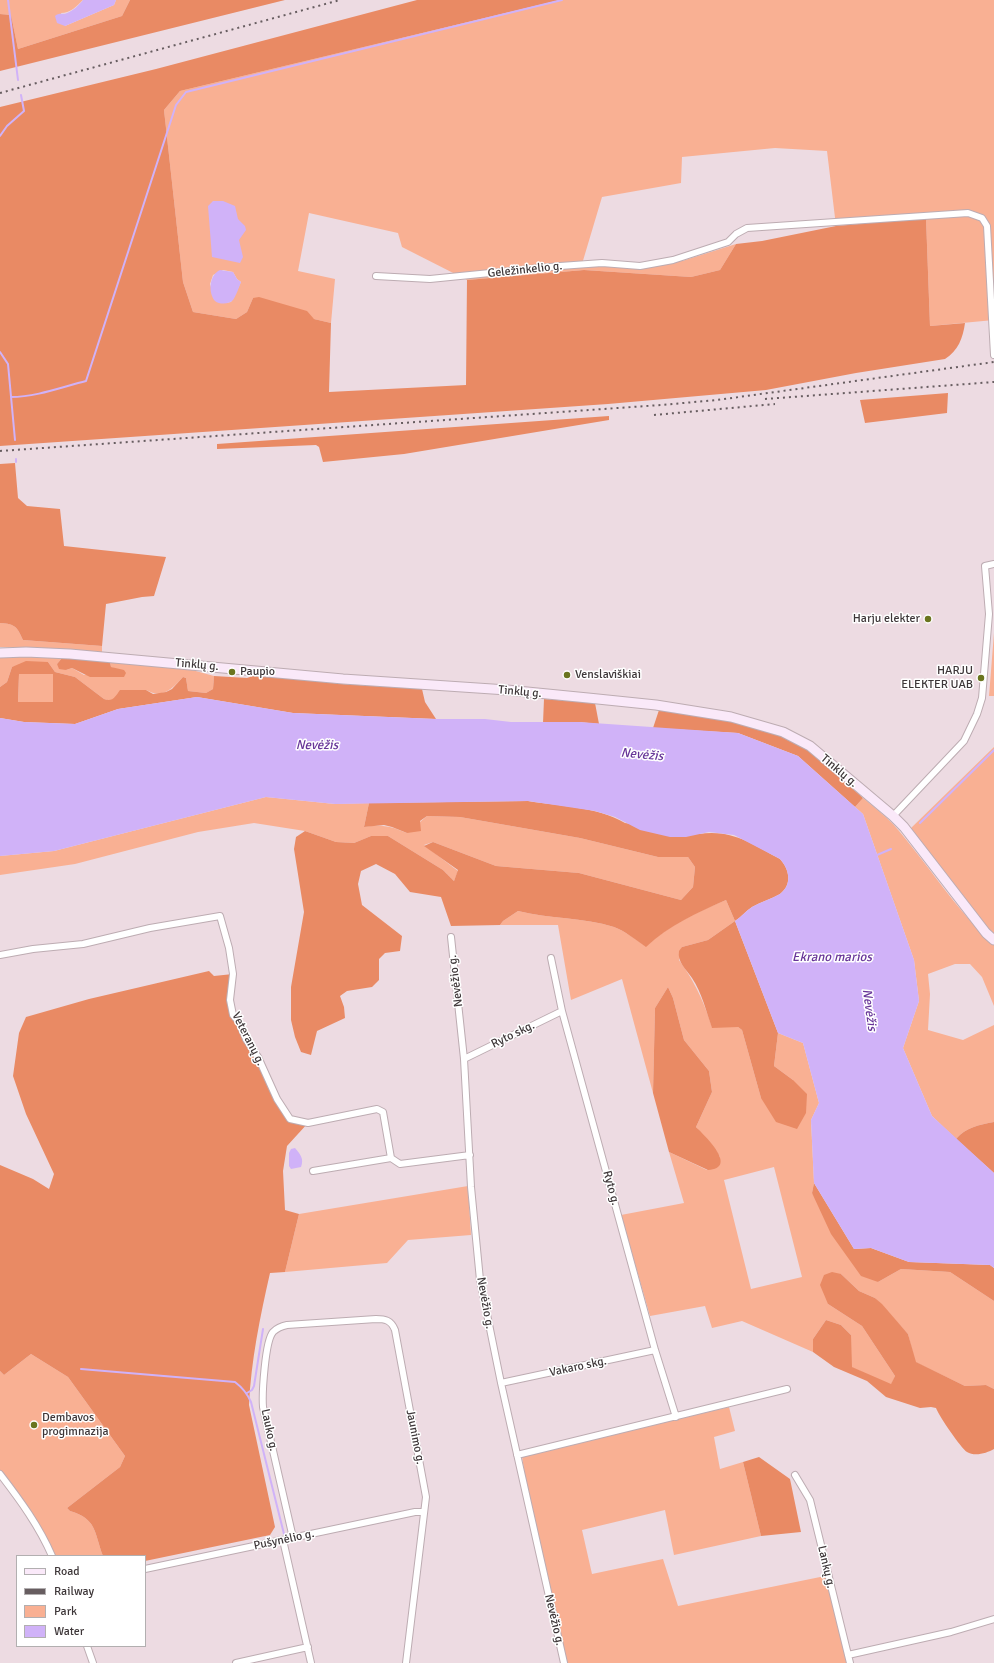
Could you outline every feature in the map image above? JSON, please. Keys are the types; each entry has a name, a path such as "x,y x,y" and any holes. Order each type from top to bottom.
{"main road":[{"name":"Tinklų g.","path":"0,653 48,653 158,661 343,679 507,690 581,697 731,716 769,726 810,746 893,816 917,843 965,907 994,940"}],"street":[{"name":"Geležinkelio g.","path":"376,276 430,279 567,265 602,263 640,266 673,260 728,242 736,234 747,228 968,213 982,218 987,226 994,355"},
{"path":"893,816 964,741 977,714 982,698 989,614 985,566 994,564"},
{"name":"Veteranų g.","path":"0,955 33,949 83,944 150,928 220,916 229,948 233,974 230,1000 234,1015 258,1057 275,1095 290,1120 308,1122 377,1109 383,1112 391,1158"},
{"name":"Nevėžio g.","path":"451,937 464,1059 475,1235 480,1280 501,1383 564,1663"},
{"name":"Ryto g.","path":"550,958 562,1011 655,1350 676,1417"},
{"name":"Ryto skg.","path":"464,1059 562,1011"},
{"path":"314,1171 391,1158 400,1164 470,1155"},
{"name":"Jaunimo g.","path":"282,1326 376,1319 387,1320 391,1323 394,1330 426,1501 423,1512 406,1663"},
{"name":"Lauko g.","path":"282,1326 272,1333 270,1338 263,1398 265,1415 293,1538"},
{"name":"Vakaro skg.","path":"501,1383 655,1350"},
{"path":"517,1455 787,1389"},
{"path":"0,1474 38,1526 52,1555"},
{"name":"Lankų g.","path":"795,1475 810,1500 850,1663"},
{"name":"Pušynėlio g.","path":"146,1569 415,1512 423,1512"},
{"path":"283,1540 311,1663"},
{"path":"848,1655 951,1632 994,1619"},
{"path":"87,1647 93,1663"},
{"path":"236,1663 308,1647"}],"green space":[{"path":"0,0 83,0 70,11 61,13 65,26 114,5 116,0 130,0 122,16 18,49 11,15 0,14"},
{"path":"560,0 994,0 994,320 930,326 926,218 836,226 827,151 775,148 682,157 681,183 602,197 582,264 625,265 673,260 682,261 736,244 720,270 691,277 584,270 467,280 402,247 398,233 309,213 298,271 335,279 331,323 314,319 253,298 247,312 236,319 193,312 183,282 164,110 180,91","holes":["223,270 233,272 237,279 241,282 231,302 225,303 215,300 210,284 213,275"]},
{"path":"0,623 13,625 23,640 102,646 102,653 45,648 0,647"},
{"path":"994,633 994,696 989,696"},
{"path":"26,656 62,658 57,664 66,670 72,668 84,675 116,669 111,667 110,662 192,670 214,676 213,689 206,693 188,691 186,678 183,677 171,689 162,693 152,693 146,690 110,701 104,699 75,677 55,672 48,662 12,667 7,682 0,687 0,658"},
{"path":"19,674 53,674 53,702 18,702"},
{"path":"994,747 994,940 910,829"},
{"path":"266,797 335,804 369,803 364,827 386,826 407,833 427,816 460,817 580,838 658,857 688,857 695,867 693,887 681,900 579,873 496,866 433,842 424,845 458,871 454,881 443,870 388,836 371,836 354,843 336,842 305,831 254,823 198,832 75,864 0,875 0,856 54,851"},
{"path":"863,798 893,824 967,917 994,945 994,1006 982,977 970,964 955,964 928,974 930,994 928,1030 963,1040 994,1025 994,1122 968,1129 956,1139 932,1116 903,1048 919,1001 914,960 863,814 855,807"},
{"path":"726,900 735,921 708,940 682,947 679,960 698,992 712,1027 738,1027 742,1030 761,1098 793,1080 774,1066 778,1033 803,1043 819,1103 811,1120 814,1183 812,1193 878,1282 901,1269 950,1272 994,1301 994,1389 986,1385 965,1386 915,1362 908,1334 875,1298 859,1291 841,1274 828,1304 862,1326 895,1376 891,1385 851,1367 851,1335 841,1325 826,1320 813,1339 813,1352 742,1321 712,1328 705,1306 650,1316 621,1215 684,1203 669,1152 707,1170 720,1157 696,1127 712,1092 709,1071 684,1040 673,998 668,987 655,1008 653,1093 622,979 571,1000 558,925 500,925 503,921 518,911 530,914 590,921 614,927 646,946 674,925 694,914","holes":["774,1167 802,1277 751,1289 724,1180"]},
{"path":"468,1186 471,1235 408,1240 387,1263 285,1272 299,1214"},
{"path":"31,1354 68,1377 125,1456 120,1467 67,1508 90,1522 96,1533 103,1555 51,1555 0,1474 0,1371 4,1375"},
{"path":"729,1407 735,1431 714,1437 720,1469 743,1462 761,1536 674,1555 665,1510 582,1530 592,1574 663,1559 678,1606 830,1575 839,1631 847,1663 564,1663 526,1485 522,1456"}],"shaded area":[{"path":"130,0 285,0 0,71 0,14 11,15 18,49 122,16"},
{"path":"417,0 560,0 180,91 164,110 183,282 193,312 236,319 247,312 253,298 259,297 307,311 314,319 331,323 329,392 466,385 467,280 584,270 691,277 720,270 736,244 762,241 836,226 926,218 930,326 965,323 963,334 957,348 945,359 856,373 766,390 608,404 0,446 0,107 156,69"},
{"path":"948,393 947,413 865,423 860,400"},
{"path":"609,416 609,420 404,454 323,462 319,447 316,445 217,449 217,444"},
{"path":"15,463 18,498 27,506 60,509 64,546 166,557 154,596 106,604 102,646 23,640 13,625 0,623 0,464"},
{"path":"62,658 110,662 111,667 124,670 126,673 124,677 90,677 72,668 66,670 59,669 57,664"},
{"path":"26,661 48,662 55,672 75,677 107,700 114,698 120,690 146,690 153,694 166,692 172,689 183,677 186,678 188,691 206,693 213,689 214,676 247,678 256,675 342,684 422,689 425,702 436,719 293,713 197,697 118,709 75,724 24,722 0,718 0,687 7,682 12,667","holes":["19,674 53,674 53,702 18,702"]},
{"path":"544,699 595,703 599,724 579,722 543,723"},
{"path":"659,710 736,722 775,733 807,750 863,798 855,807 798,756 738,733 653,728"},
{"path":"528,801 591,810 625,823 699,834 711,833 732,836 751,843 780,859 786,867 788,876 787,886 780,894 752,907 735,921 726,900 674,926 646,947 626,933 614,927 590,921 530,914 518,911 503,921 500,925 451,926 441,897 410,892 395,874 376,864 361,871 358,884 362,905 402,936 400,951 385,953 379,959 379,980 372,987 347,991 340,996 344,1007 345,1018 317,1031 311,1055 301,1052 295,1037 291,1020 291,987 304,912 294,849 296,837 305,831 336,842 354,843 371,836 388,836 443,870 454,881 458,870 424,846 433,842 496,866 579,873 681,900 693,887 695,867 688,857 658,857 580,838 460,817 427,816 420,821 421,831 407,833 384,825 364,827 369,803"},
{"path":"735,921 778,1033 774,1066 793,1080 807,1094 806,1113 797,1129 776,1122 761,1098 742,1030 738,1027 712,1028 704,1002 692,978 679,959 679,951 682,947 708,940"},
{"path":"209,971 214,976 233,974 230,991 234,1015 290,1119 308,1123 287,1146 283,1171 285,1210 299,1214 285,1272 270,1273 256,1339 250,1388 249,1405 275,1527 270,1535 146,1561 146,1555 103,1555 96,1533 90,1522 67,1508 120,1467 125,1456 68,1377 31,1354 4,1375 0,1371 0,1165 33,1179 49,1189 54,1174 26,1114 13,1076 19,1033 26,1017 89,999"},
{"path":"668,987 673,998 684,1040 709,1071 712,1092 696,1127 717,1151 720,1158 720,1164 717,1168 708,1170 669,1152 653,1093 655,1008"},
{"path":"994,1122 994,1173 956,1139 968,1129"},
{"path":"814,1183 854,1249 871,1248 909,1262 990,1265 994,1268 994,1301 950,1272 901,1269 878,1282 861,1276 831,1234 812,1193"},
{"path":"832,1272 841,1274 859,1291 875,1298 882,1304 908,1334 916,1362 965,1386 986,1385 994,1389 994,1449 977,1454 967,1452 950,1432 936,1408 920,1408 886,1397 867,1381 834,1367 813,1352 813,1339 826,1320 841,1325 851,1335 852,1367 891,1384 895,1376 862,1326 828,1304 820,1285 824,1275"},
{"path":"759,1457 790,1479 801,1532 761,1536 743,1462"}],"water":[{"path":"83,0 116,0 114,5 65,26 57,23 55,16 58,14 66,14 78,6"},
{"path":"213,201 223,201 235,206 238,219 245,226 246,230 239,240 243,257 240,263 212,257 208,206"},
{"path":"220,270 233,272 237,279 241,282 234,299 227,303 215,301 211,293 212,280 216,272"},
{"name":"Ekrano marios","path":"197,697 293,713 436,719 485,719 511,722 579,722 738,733 798,756 863,814 914,960 919,1001 903,1048 932,1116 994,1173 994,1268 990,1265 909,1262 871,1248 854,1249 814,1183 811,1120 819,1103 803,1043 778,1033 735,921 752,907 780,894 784,890 788,881 786,867 780,859 734,835 709,832 686,837 670,837 640,830 615,817 595,811 528,801 335,804 266,797 54,851 0,856 0,718 24,722 75,724 118,709"},
{"path":"295,1148 301,1157 302,1164 301,1167 291,1169 289,1166 289,1153 291,1149"}],"waterway":[{"path":"8,0 18,80"},
{"path":"11,397 39,394 86,381 176,105 186,92 562,0"},
{"path":"0,136 7,126 24,111 21,95"},
{"path":"0,352 8,364 15,440"},
{"path":"920,823 994,750"},
{"path":"877,855 891,849"},
{"path":"247,1393 252,1390 254,1386 263,1329"},
{"path":"81,1369 235,1382 238,1384 251,1402 284,1534"}],"railway":[{"path":"0,93 340,0"},
{"path":"0,451 717,400 994,362"},
{"path":"765,399 994,382"},
{"path":"654,415 775,404"}],"place":[{"name":"Harju elekter","path":"928,619"},
{"name":"Paupio","path":"232,672"},
{"name":"Venslaviškiai","path":"567,675"},
{"name":"HARJU ELEKTER UAB","path":"981,678"},
{"name":"Dembavos progimnazija","path":"34,1425"}],"water label":[{"name":"Nevėžis","path":"317,746"},
{"name":"Nevėžis","path":"642,755"},
{"name":"Nevėžis","path":"869,1010"}]}
